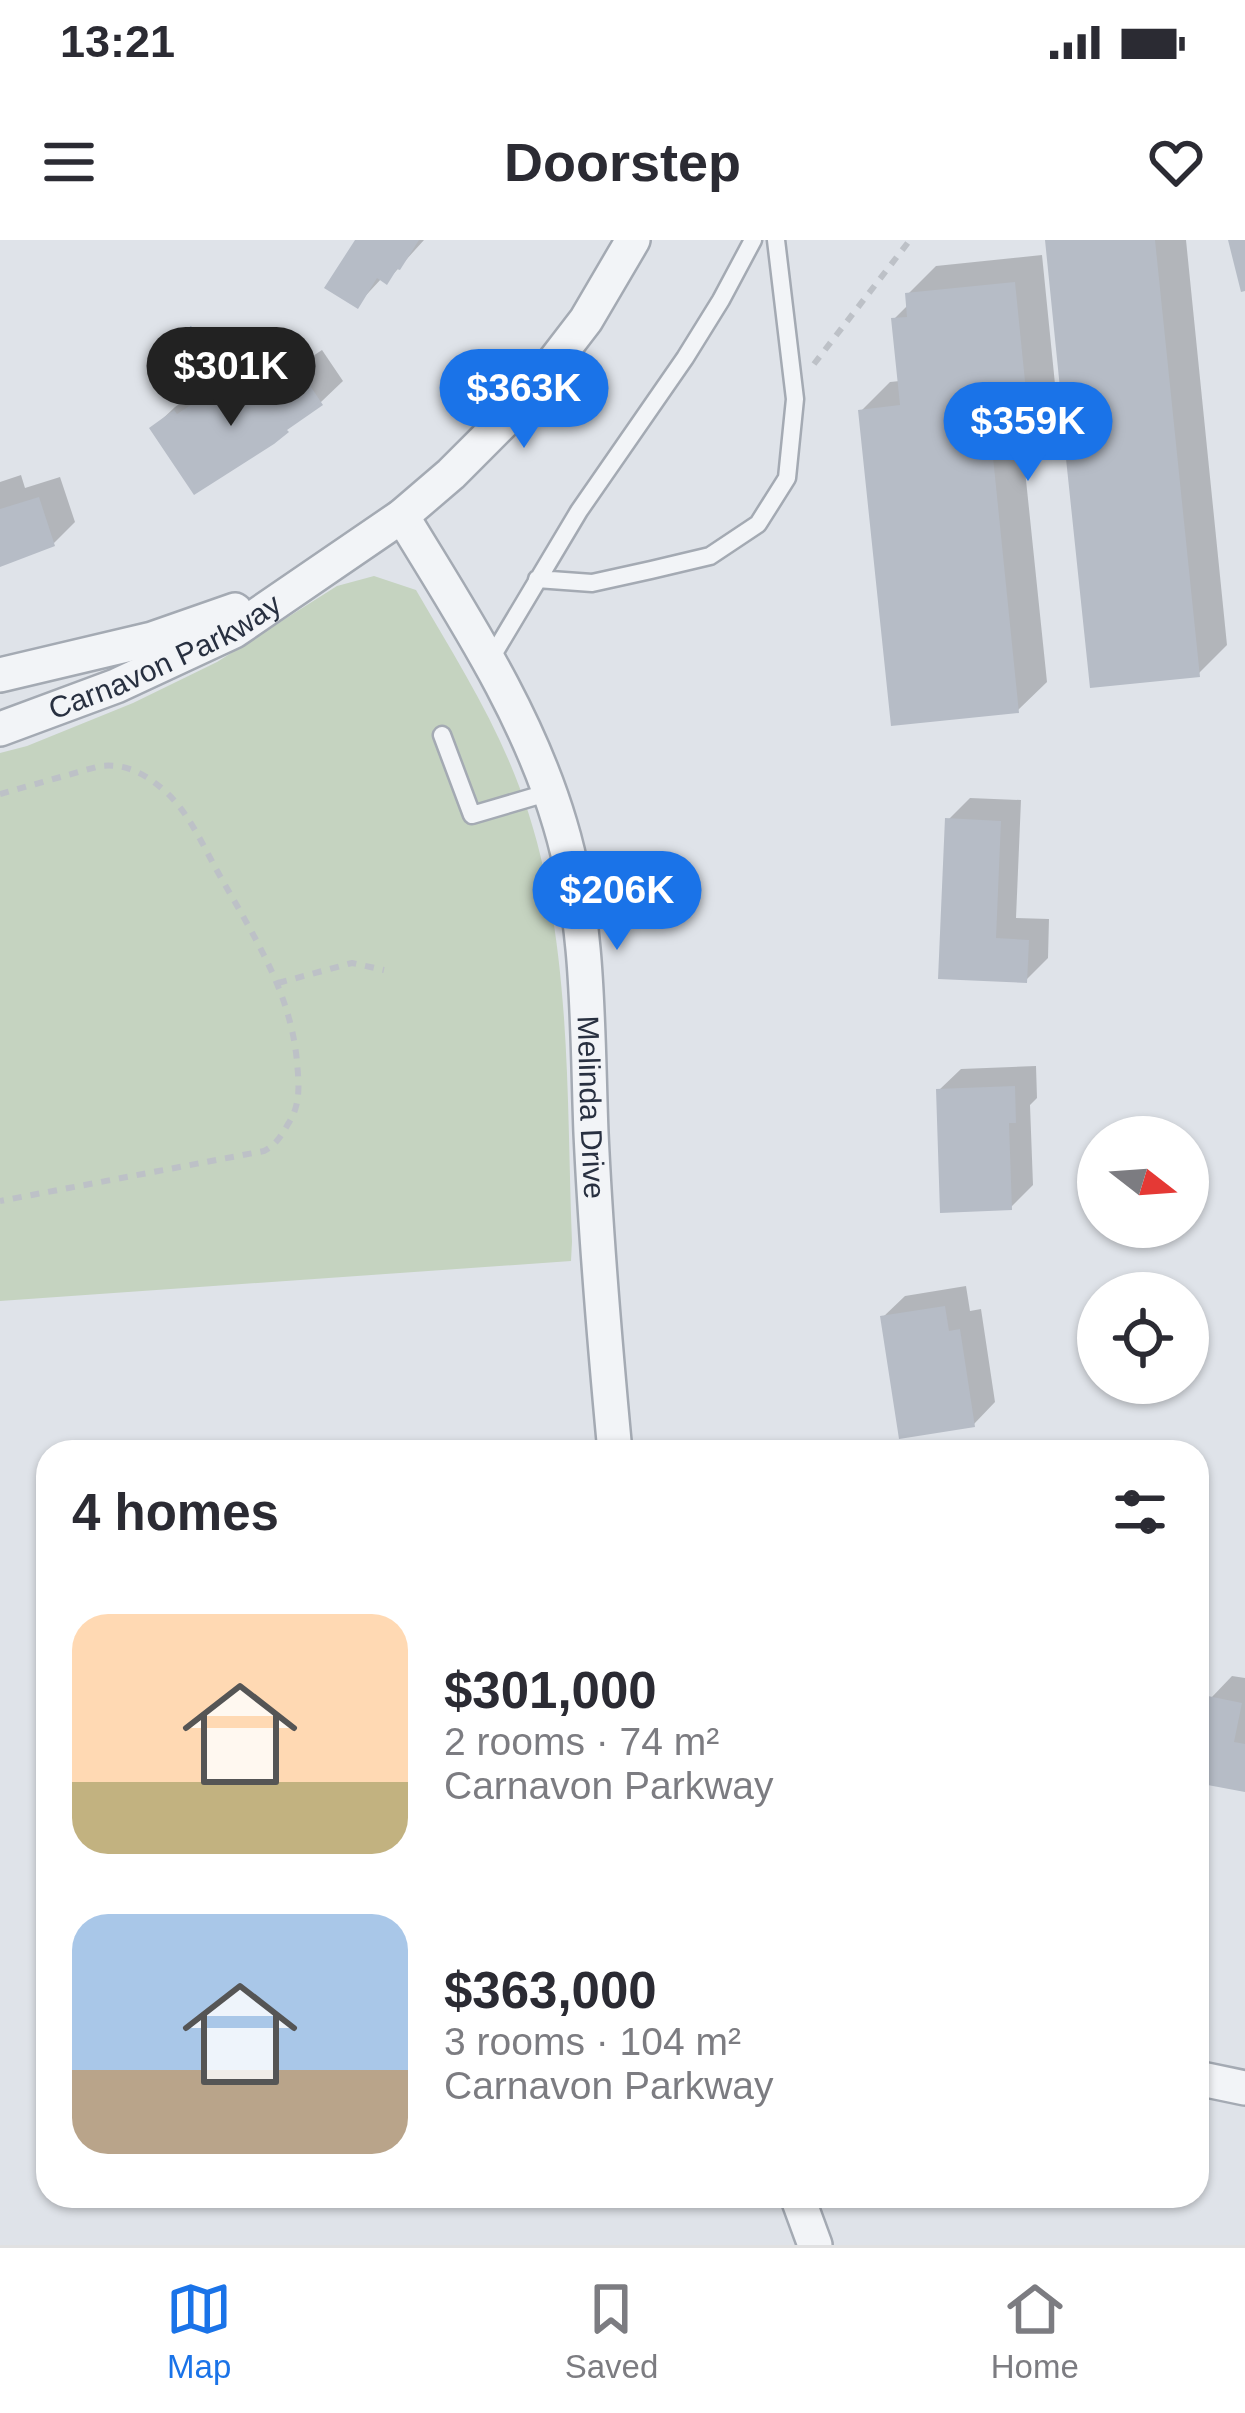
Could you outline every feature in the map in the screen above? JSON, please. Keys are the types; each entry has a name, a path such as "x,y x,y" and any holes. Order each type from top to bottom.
{"street":[{"name":"Carnavon Parkway","path":"0,729 116,686 234,631 402,516 523,402 586,320 633,240"},
{"name":"Melinda Drive","path":"402,516 511,698 550,791 570,863 582,947 595,1225 614,1440"},
{"name":"Carnavon Parkway","path":"0,675 182,630 319,573"},
{"path":"1209,2080 1245,2088"},
{"path":"801,2208 815,2245"}],"lane":[{"path":"489,661 611,461 685,358 753,240"},
{"path":"537,579 592,583 651,571 710,556 758,524 788,478 795,399 776,240"},
{"path":"442,735 472,815 550,791"}],"path":[{"path":"816,382 814,364 910,240"},
{"path":"0,794 100,766 124,766 170,795 278,983 292,1024 298,1097 292,1118 272,1147 0,1202"},
{"path":"278,983 352,963 384,970"}],"green space":[{"path":"374,576 416,590 497,735 537,840 564,1011 571,1261 0,1301 0,753 133,703 217,662 337,586"}],"water":[{"path":"191,326 217,363 199,376 173,339"}],"building":[{"path":"355,240 419,240 387,285 377,278 358,309 324,288"},
{"path":"1045,240 1155,240 1200,677 1090,688 1065,449 993,457 1019,713 891,726 858,410 900,405 891,318 907,317 905,293 1015,282 1030,431 1064,428"},
{"path":"1228,240 1245,240 1245,291 1241,292"},
{"path":"299,369 323,405 274,444 194,495 149,428 222,384 239,410"},
{"path":"39,497 55,546 0,567 0,509"},
{"path":"945,818 1001,821 996,938 1029,940 1027,983 938,979"},
{"path":"1015,1086 1016,1123 1009,1123 1012,1210 940,1213 936,1089"},
{"path":"945,1306 949,1331 960,1329 975,1427 899,1439 880,1316"},
{"path":"1209,1696 1242,1703 1234,1742 1245,1744 1245,1792 1209,1785"}]}
